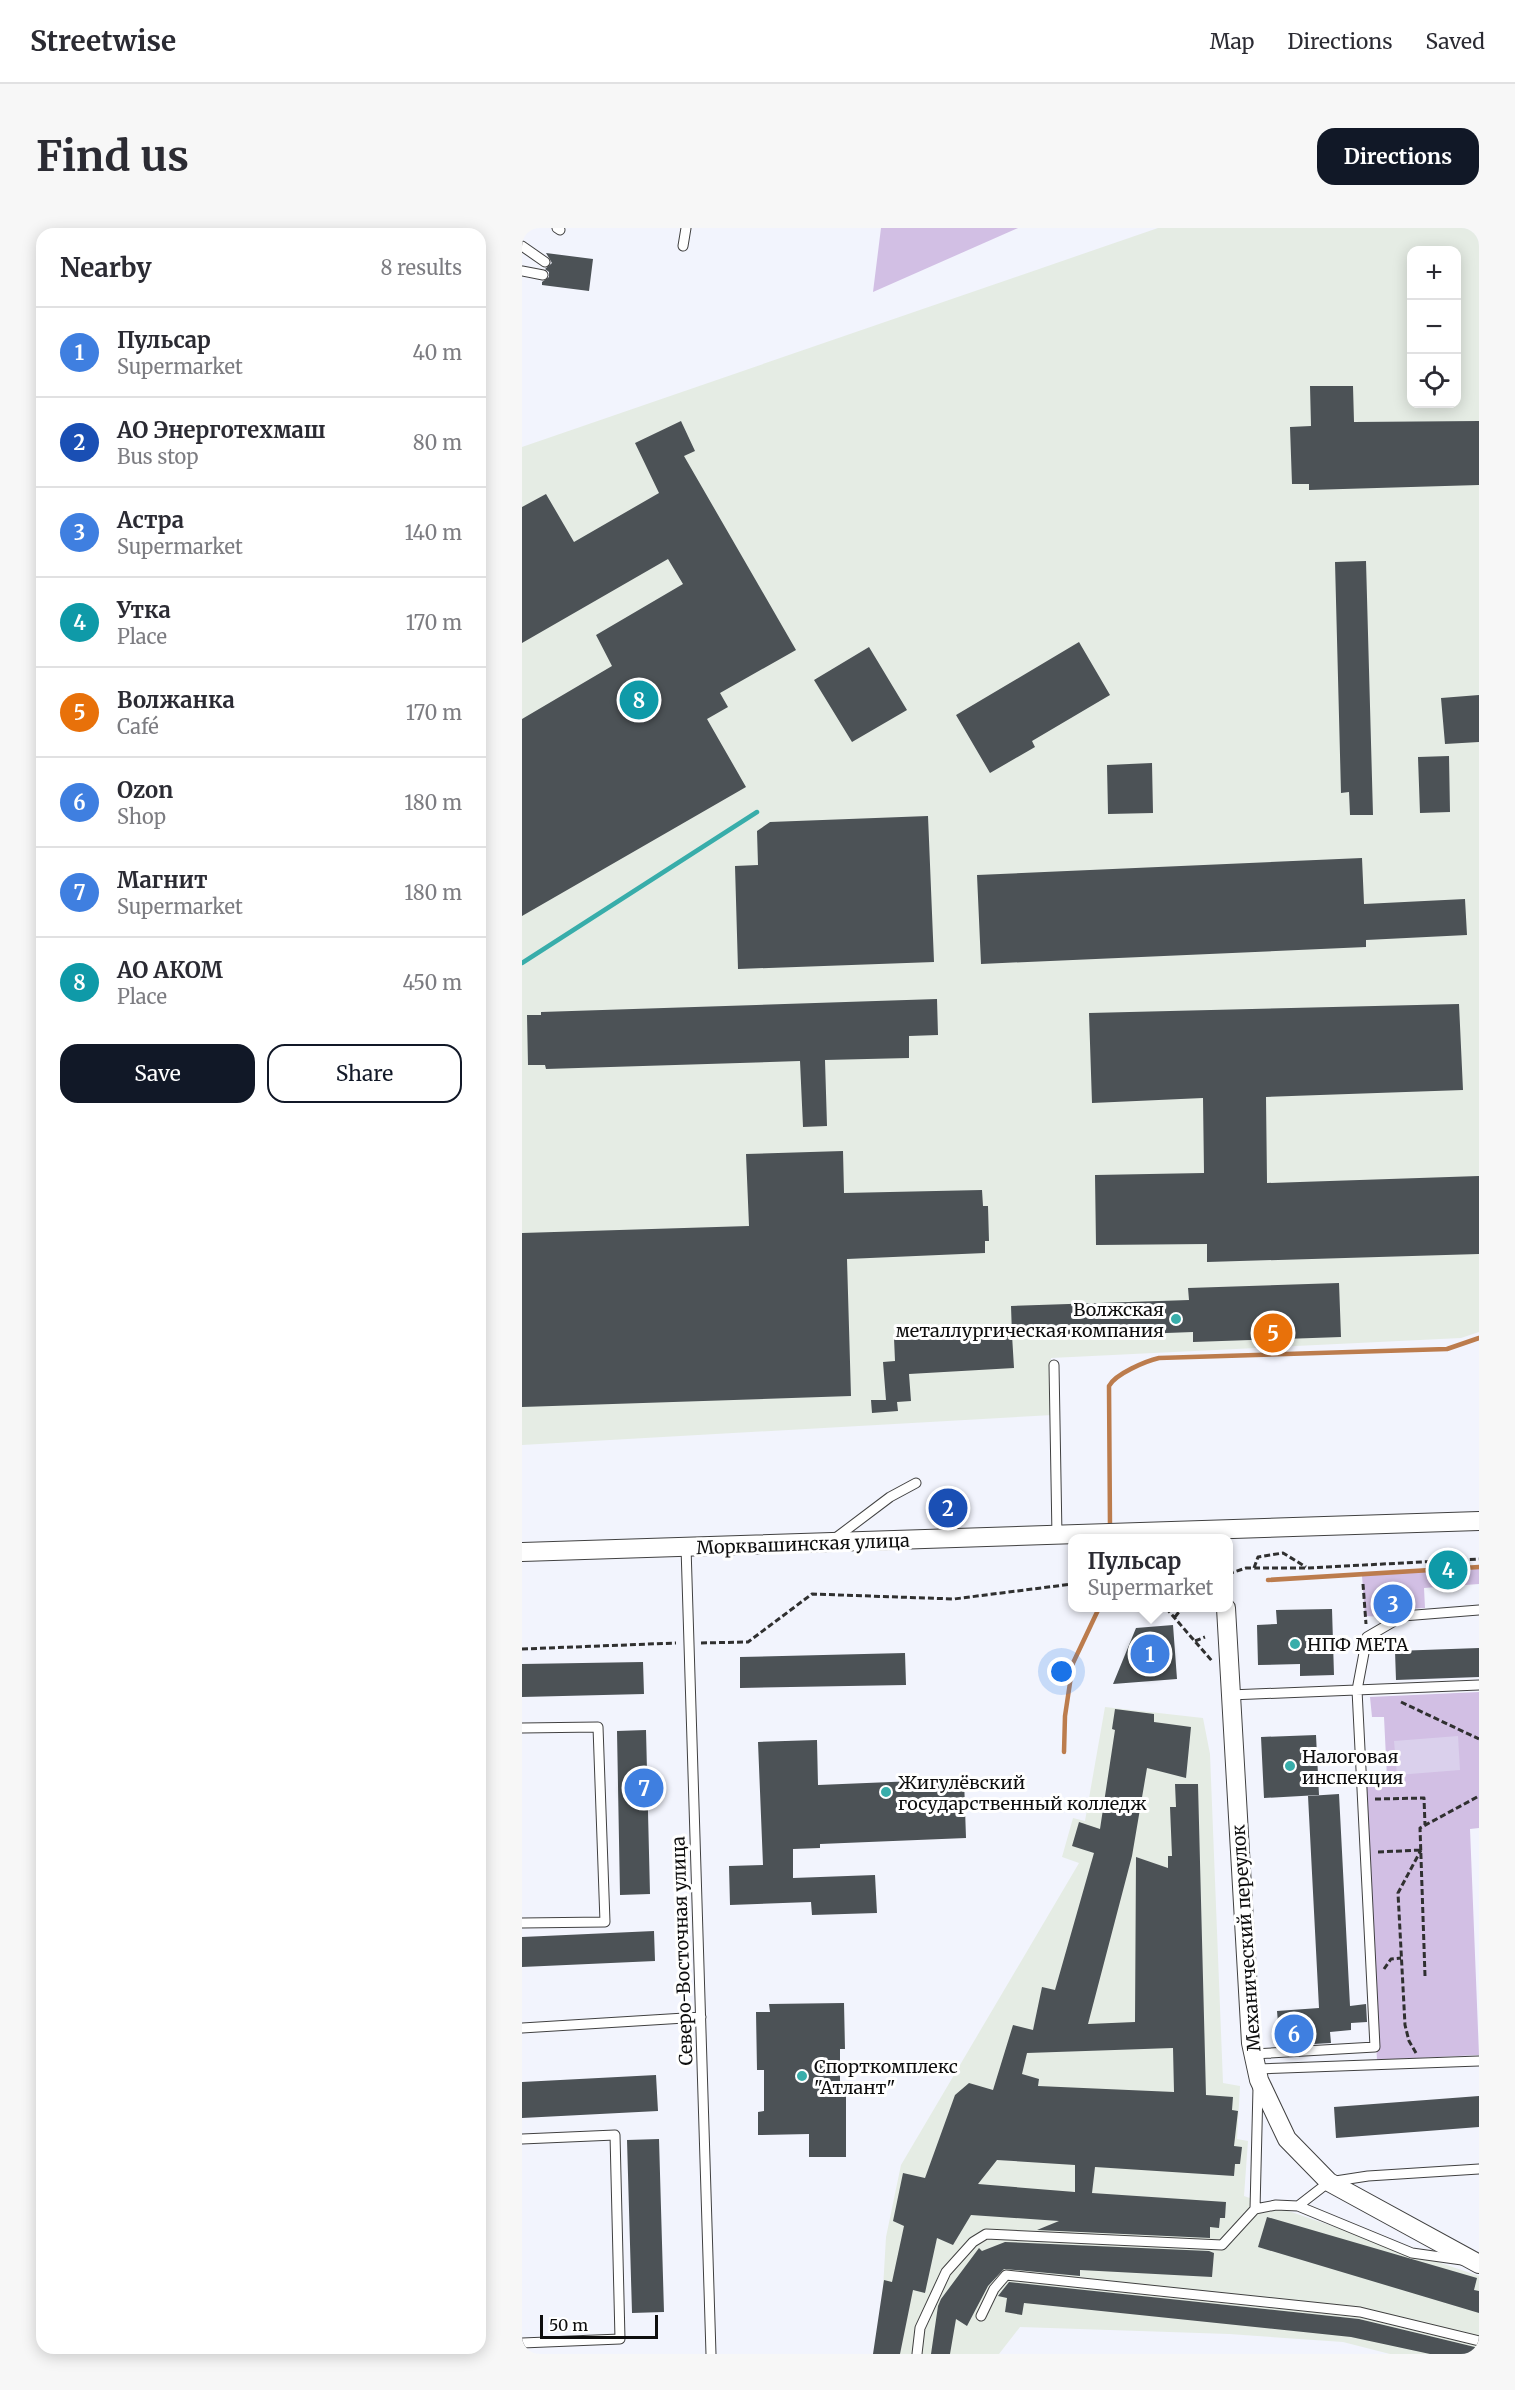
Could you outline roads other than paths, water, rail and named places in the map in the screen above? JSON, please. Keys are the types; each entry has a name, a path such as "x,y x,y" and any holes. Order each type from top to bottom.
{"street":[{"name":"Морквашинская улица","path":"1233,1534 1479,1521"},
{"name":"Морквашинская улица","path":"522,1552 1068,1536"},
{"name":"Механический переулок","path":"1226,1612 1250,2032 1256,2068 1287,2139 1329,2182 1477,2262"}],"lane":[{"path":"683,246 686,228"},
{"path":"522,246 545,262"},
{"path":"522,271 543,275"},
{"path":"1054,1365 1057,1536"},
{"path":"829,1543 890,1497 916,1483"},
{"name":"Северо-Восточная улица","path":"686,1547 711,2354"},
{"path":"1256,2068 1375,2047 1357,1690 1367,1637 1403,1616 1479,1610"},
{"path":"1230,1688 1357,1690 1479,1685"},
{"path":"522,1728 598,1727 605,1922 522,1923"},
{"path":"522,2028 701,2017"},
{"path":"1256,2068 1479,2061"},
{"path":"1254,2209 1256,2068"},
{"path":"522,2139 615,2135 620,2338 522,2343"},
{"path":"1298,2206 1329,2182 1368,2176 1479,2169"},
{"path":"917,2354 920,2328 946,2272 973,2242 986,2234 1222,2245 1254,2209 1276,2205 1298,2206 1412,2253 1477,2262"},
{"path":"981,2316 994,2289 1006,2275 1360,2312 1479,2340"}],"waterway":[{"path":"1110,1528 1109,1386 1112,1381 1131,1369 1159,1358 1447,1349 1479,1338"},
{"path":"1268,1580 1479,1567"},
{"path":"1064,1752 1065,1716 1073,1663 1097,1612"}],"railway":[{"path":"522,963 757,812"}],"place":[{"name":"АО АКОМ","path":"639,700"},
{"name":"Волжская металлургическая компания","path":"1176,1319"},
{"name":"Волжанка","path":"1273,1333"},
{"name":"АО Энерготехмаш","path":"948,1508"},
{"name":"Утка","path":"1448,1570"},
{"name":"Астра","path":"1393,1604"},
{"name":"НПФ МЕТА","path":"1295,1644"},
{"name":"Пульсар","path":"1150,1654"},
{"name":"Налоговая инспекция","path":"1290,1766"},
{"name":"Магнит","path":"644,1788"},
{"name":"Жигулёвский государственный колледж","path":"886,1792"},
{"name":"Ozon","path":"1294,2034"},
{"name":"Спорткомплекс \"Атлант\"","path":"802,2076"}]}
